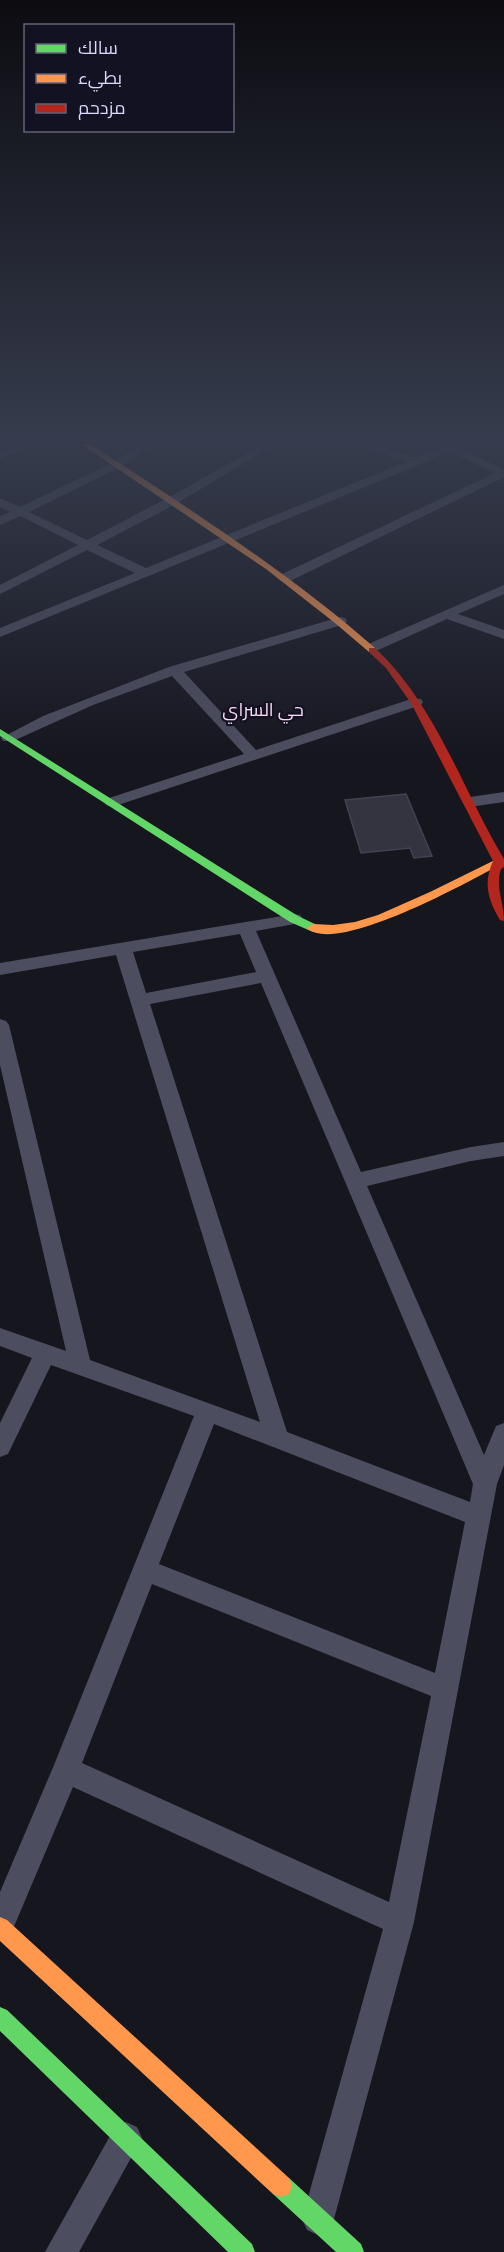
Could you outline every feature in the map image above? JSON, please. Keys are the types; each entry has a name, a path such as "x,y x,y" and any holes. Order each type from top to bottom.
{"street":[{"path":"0,590 79,549"},
{"path":"95,549 145,573"},
{"path":"0,633 205,549"},
{"path":"242,549 285,578 340,621 371,648 396,675 416,702 502,863"},
{"path":"285,578 345,549"},
{"path":"371,648 504,589"},
{"path":"447,615 504,635"},
{"path":"3,735 174,670 340,621"},
{"path":"174,670 253,755"},
{"path":"112,802 416,702"},
{"path":"3,735 112,802 294,920 319,929 348,927 502,863"},
{"path":"470,802 504,797"},
{"path":"502,863 490,880 490,891 504,918"},
{"path":"490,891 495,884 504,880"},
{"path":"0,969 294,920"},
{"path":"246,928 484,1484"},
{"path":"123,948 278,1438"},
{"path":"140,1000 266,976"},
{"path":"0,1025 81,1365"},
{"path":"354,1181 471,1154 504,1149"},
{"path":"0,1336 207,1411 480,1517"},
{"path":"0,1447 46,1352"},
{"path":"207,1411 66,1770 0,1926 353,2252"},
{"path":"318,2218 400,1922 480,1517 484,1484 504,1433"},
{"path":"144,1569 446,1690"},
{"path":"66,1770 400,1922"},
{"path":"0,2017 244,2252"},
{"path":"61,2252 126,2138"}],"building":[{"path":"406,794 432,856 414,858 410,848 361,853 345,800"}],"traffic: fast":[{"path":"0,732 294,919 313,928"},
{"path":"0,2017 244,2252"},
{"path":"281,2186 353,2252"}],"traffic: slow":[{"path":"243,549 304,593 372,650"},
{"path":"313,928 333,929 357,925 382,917 434,895 499,861"},
{"path":"0,1927 281,2186"}],"traffic: jam":[{"path":"372,650 389,666 416,702 499,861 504,864"},
{"path":"499,861 492,883 496,903 504,917"}],"district":[{"name":"حي السراي","path":"263,710"}]}
